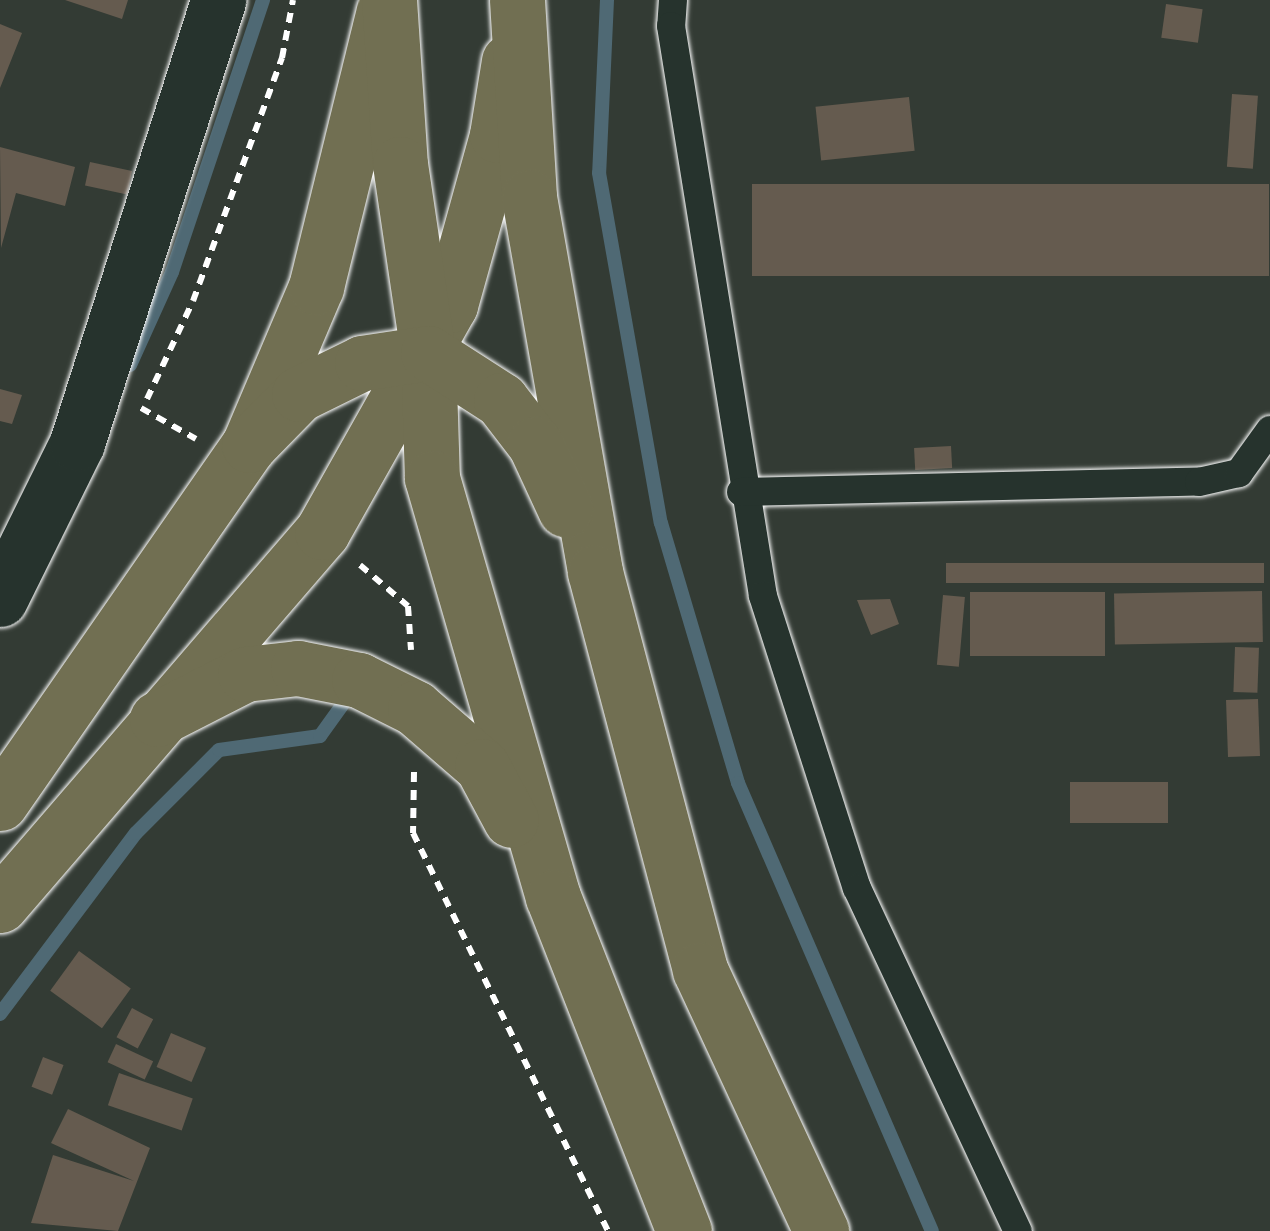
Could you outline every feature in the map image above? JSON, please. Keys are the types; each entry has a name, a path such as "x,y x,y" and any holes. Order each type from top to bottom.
{"main road":[{"path":"244,454 316,288 388,0"},
{"path":"388,0 400,164 428,353 432,478 553,897 684,1231"},
{"path":"0,906 322,532 428,353 497,136 517,4"},
{"path":"517,4 529,197 595,572 700,970 821,1231"},
{"path":"0,802 244,454 298,394 362,363 428,353 501,400 524,430 595,572"},
{"path":"157,720 246,674 298,668 359,680 416,708 482,766 553,897"}],"street":[{"path":"0,599 77,443 218,0"}],"lane":[{"path":"673,0 670,26 741,492 763,596 857,888 1018,1231"},
{"path":"741,492 1199,482 1239,473 1270,430"}],"path":[{"path":"244,454 140,408 159,386 193,302 282,58 293,0"},
{"path":"322,532 408,606 416,708 413,833 608,1231"}],"building":[{"path":"65,0 128,0 122,19"},
{"path":"1166,4 1203,9 1198,43 1161,38"},
{"path":"0,24 22,33 0,88"},
{"path":"1232,94 1258,96 1253,169 1227,167"},
{"path":"909,97 915,151 821,161 816,107"},
{"path":"0,147 75,167 65,206 16,193 1,248"},
{"path":"90,162 132,171 127,194 85,185"},
{"path":"752,184 1269,184 1269,276 752,276"},
{"path":"0,389 22,395 12,424 0,421"},
{"path":"951,446 952,468 915,470 914,448"},
{"path":"946,563 1264,563 1264,583 946,583"},
{"path":"1262,591 1263,642 1115,645 1114,594"},
{"path":"970,592 1105,592 1105,656 970,656"},
{"path":"943,595 965,597 959,667 937,665"},
{"path":"890,599 899,624 871,635 857,600"},
{"path":"1235,647 1259,648 1257,693 1233,692"},
{"path":"1258,699 1260,756 1228,757 1226,700"},
{"path":"1070,782 1168,782 1168,823 1070,823"},
{"path":"79,951 131,989 102,1028 50,991"},
{"path":"132,1008 153,1019 138,1048 117,1037"},
{"path":"171,1033 206,1048 192,1082 157,1067"},
{"path":"116,1044 153,1061 145,1079 108,1062"},
{"path":"43,1057 64,1065 52,1095 32,1087"},
{"path":"119,1073 193,1098 182,1131 108,1105"},
{"path":"68,1109 150,1148 118,1231 31,1223 53,1155 134,1181 51,1143"}],"waterway":[{"path":"130,365 172,272 263,0"},
{"path":"607,0 599,173 661,523 738,783 932,1231"},
{"path":"0,1014 136,833 219,750 320,736 348,697"}]}
